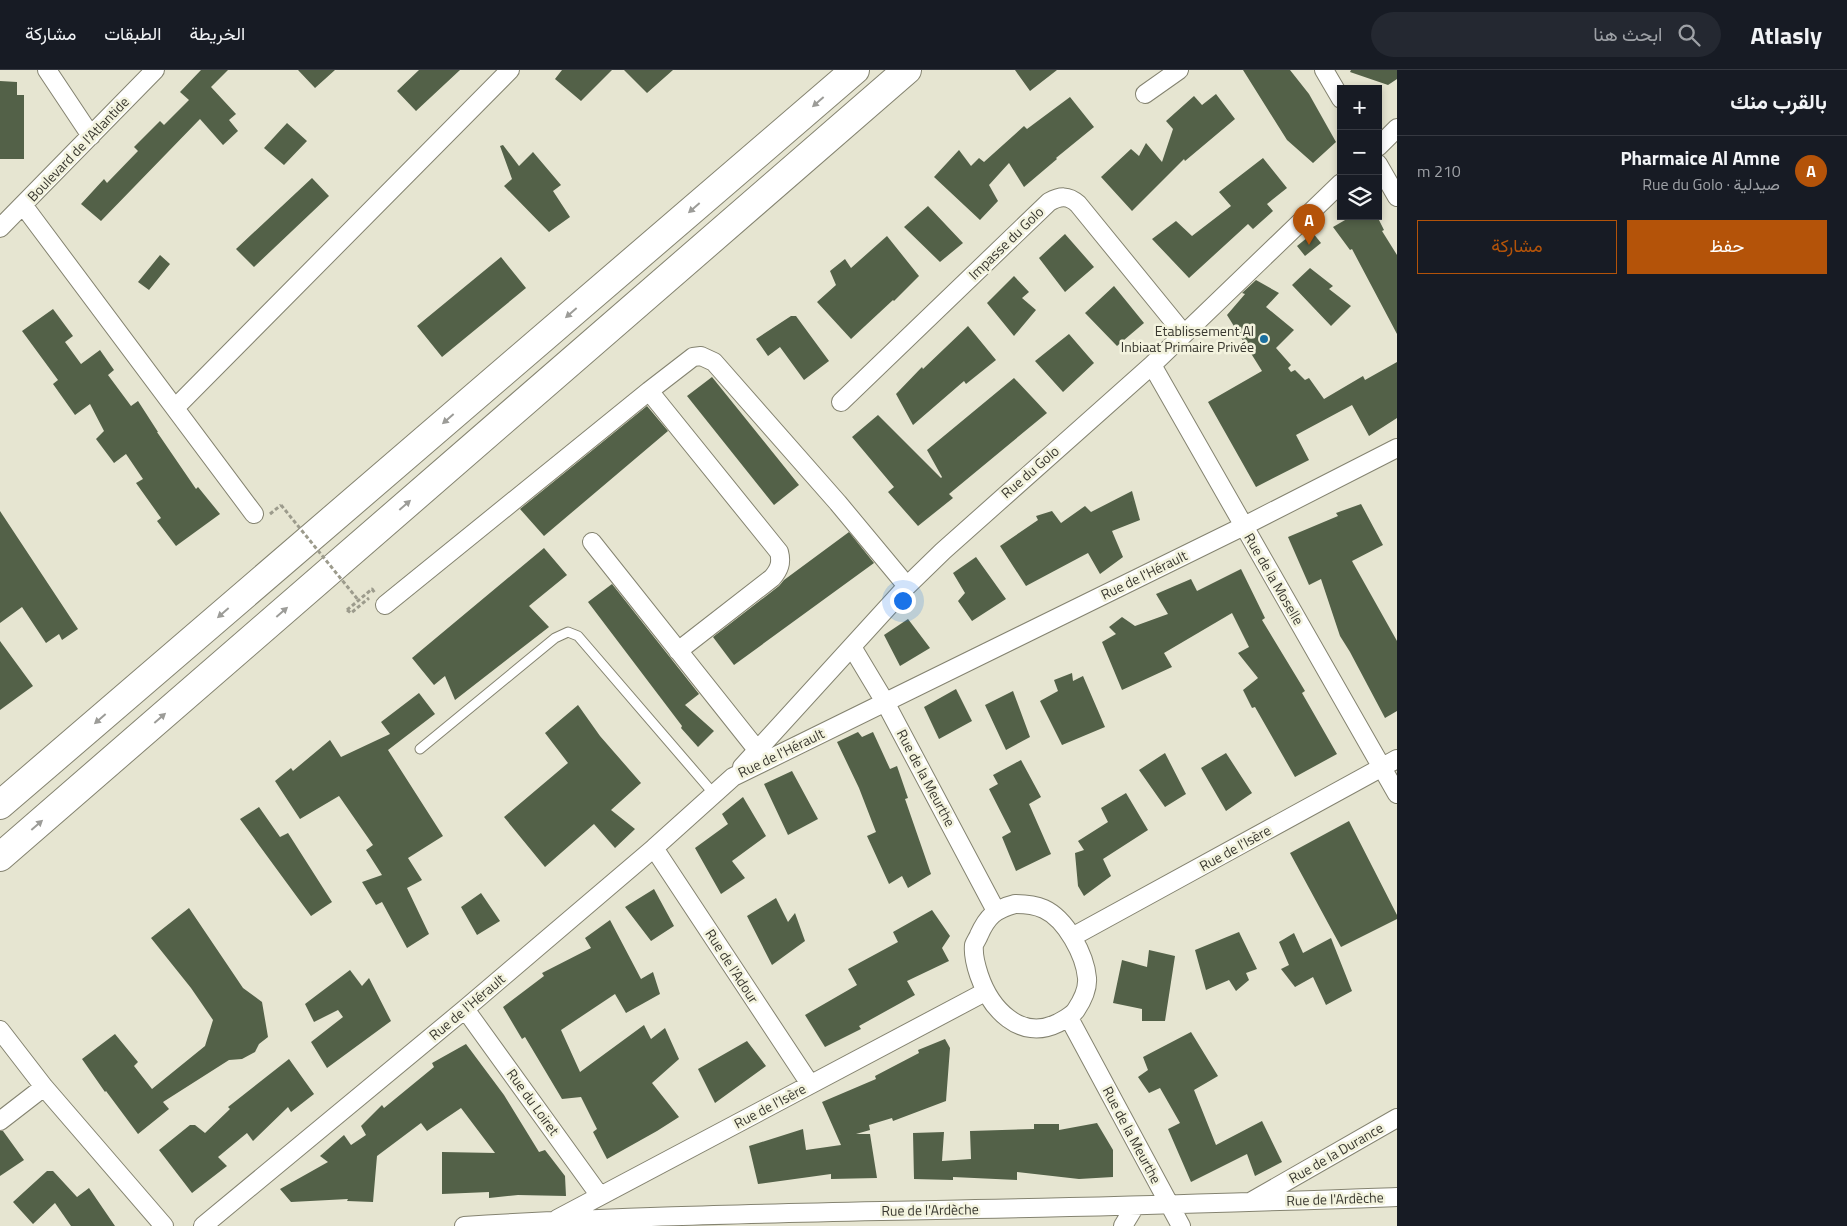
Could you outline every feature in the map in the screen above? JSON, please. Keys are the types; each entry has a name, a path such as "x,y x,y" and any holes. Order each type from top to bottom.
{"highway":[{"path":"0,805 855,70"},
{"path":"0,856 907,70"}],"street":[{"path":"47,70 91,136"},
{"name":"Boulevard de l'Atlantide","path":"0,228 155,70"},
{"path":"175,408 510,70"},
{"path":"1146,94 1179,70"},
{"path":"1324,70 1337,92"},
{"path":"1382,143 1397,128"},
{"path":"1382,171 1397,197"},
{"name":"Rue du Golo","path":"733,776 758,751 907,586 978,518 1152,365 1337,187"},
{"name":"Impasse du Golo","path":"841,402 1049,202 1064,196 1072,198 1078,204 1184,334"},
{"path":"23,205 254,514"},
{"path":"380,599 693,357 700,356 714,362 838,503 907,586"},
{"name":"Rue de la Moselle","path":"1152,365 1244,526 1389,763 1397,794"},
{"path":"649,392 778,552 780,558 778,571 772,578 678,651"},
{"name":"Rue de l'Hérault","path":"203,1226 654,848 733,776 1244,526 1397,448"},
{"path":"592,542 758,751"},
{"name":"Rue de la Meurthe","path":"852,646 885,702 996,911"},
{"name":"Rue de l'Isère","path":"1072,937 1389,763"},
{"name":"Rue de l'Adour","path":"654,848 810,1084"},
{"path":"1026,904 1045,909 1061,923 1072,937 1082,957 1088,979 1084,997 1069,1018 1050,1027 1034,1028 1017,1024 1001,1012 985,992 976,965 974,945 985,921 996,911 1010,906 1026,904"},
{"name":"Rue de l'Isère","path":"557,1223 600,1196 985,992"},
{"name":"Rue du Loiret","path":"465,1008 600,1196"},
{"name":"Rue de la Meurthe","path":"1069,1018 1181,1226"},
{"path":"0,1030 43,1085 164,1226"},
{"path":"0,1049 26,1073 43,1085"},
{"path":"0,1121 43,1085"},
{"name":"Rue de la Durance","path":"1249,1203 1397,1118"},
{"name":"Rue de l'Ardèche","path":"464,1226 819,1219 1169,1204 1397,1197"},
{"path":"1123,1226 1134,1206"}],"lane":[{"path":"420,750 555,638 568,632 578,636 714,794"}],"path":[{"path":"281,505 359,600"},
{"path":"372,589 347,610 351,613 380,599"}],"building":[{"path":"201,70 228,70 211,87 236,114 229,120 238,131 223,145 200,119 101,221 81,204 104,179 107,183 138,151 134,147 160,121 164,125 189,100 180,92"},
{"path":"298,70 335,70 315,88"},
{"path":"419,70 460,70 416,111 397,91"},
{"path":"562,70 612,70 581,101 555,79"},
{"path":"624,70 673,70 647,93"},
{"path":"1015,70 1057,70 1030,91"},
{"path":"1243,70 1290,70 1309,94 1336,142 1313,163 1287,140"},
{"path":"1351,70 1397,70 1397,79 1388,85 1350,72"},
{"path":"0,81 17,82 17,95 24,95 24,159 0,159"},
{"path":"1216,94 1235,119 1185,161 1184,159 1132,211 1101,177 1131,149 1139,156 1146,143 1162,162 1173,129 1166,121 1194,96 1202,105"},
{"path":"1070,97 1094,127 1024,187 1009,163 989,185 998,201 980,220 934,177 959,150 971,166 979,158 984,162 1024,126 1027,129"},
{"path":"287,123 307,141 284,165 264,148"},
{"path":"503,145 519,166 533,152 561,185 553,191 570,217 549,232 504,186 512,179 500,146"},
{"path":"1263,158 1287,188 1267,204 1273,211 1253,229 1248,224 1189,278 1152,239 1176,221 1192,236 1231,206 1219,192"},
{"path":"312,178 329,196 254,267 236,249"},
{"path":"928,206 963,243 940,262 904,227"},
{"path":"1345,220 1379,220 1384,230 1382,231 1397,255 1397,334 1352,249 1350,250 1333,227"},
{"path":"1313,233 1321,243 1305,256 1297,246"},
{"path":"1065,234 1094,267 1065,292 1039,258"},
{"path":"887,236 919,276 851,339 817,302 836,285 830,271 845,259 851,268"},
{"path":"160,255 170,264 149,290 138,282"},
{"path":"501,257 526,288 442,357 417,326"},
{"path":"1310,268 1333,286 1329,289 1351,306 1331,326 1292,285"},
{"path":"1014,276 1029,292 1022,298 1036,310 1014,336 987,303"},
{"path":"1256,280 1279,293 1266,307 1294,330 1276,348 1291,365 1288,368 1291,372 1295,370 1305,380 1309,378 1324,399 1363,376 1365,380 1397,362 1397,418 1369,436 1352,405 1296,435 1309,460 1256,487 1208,402 1262,371 1227,315 1245,294 1242,293"},
{"path":"1114,286 1144,323 1117,346 1085,313"},
{"path":"53,309 73,336 65,342 81,364 100,350 114,370 108,375 131,406 138,401 196,489 198,487 220,514 176,546 157,521 161,518 136,483 143,479 126,454 114,463 96,439 104,431 90,404 75,415 53,384 58,380 22,331"},
{"path":"791,316 796,316 829,361 804,380 780,347 768,356 756,339"},
{"path":"968,326 996,360 966,384 964,381 913,425 896,394 922,367 923,369"},
{"path":"1069,334 1094,363 1063,392 1035,361"},
{"path":"712,377 799,485 774,505 687,396"},
{"path":"1014,378 1047,413 949,494 953,498 918,526 888,492 894,487 852,437 878,415 941,478 927,450"},
{"path":"647,406 668,431 544,536 520,509"},
{"path":"1132,491 1140,520 1112,531 1123,557 1100,574 1088,553 1026,586 1000,546 1038,520 1036,516 1052,511 1061,523 1085,506 1091,512"},
{"path":"1361,504 1383,545 1352,561 1397,641 1397,711 1385,718 1340,636 1321,579 1309,585 1288,537 1338,516 1336,513"},
{"path":"0,511 78,629 62,640 59,634 46,643 22,607 0,623"},
{"path":"849,532 874,563 734,665 713,637 779,586 784,580"},
{"path":"544,548 567,575 529,606 549,627 455,700 445,676 434,685 412,658"},
{"path":"976,557 1006,599 972,621 958,601 965,593 953,573"},
{"path":"1241,569 1265,618 1262,620 1305,691 1302,693 1337,754 1295,777 1255,707 1252,708 1243,690 1258,678 1238,653 1249,647 1232,613 1164,653 1172,667 1122,690 1102,642 1116,634 1109,627 1122,617 1135,626 1168,614 1156,594 1191,579 1197,591"},
{"path":"612,584 699,694 685,705 714,731 698,747 681,728 682,726 588,602"},
{"path":"908,619 930,648 900,666 884,635"},
{"path":"0,641 33,686 0,710"},
{"path":"1072,673 1073,681 1083,676 1105,727 1062,745 1040,701 1058,691 1054,680"},
{"path":"956,689 972,721 939,739 924,707"},
{"path":"1013,691 1030,737 1006,750 985,705"},
{"path":"419,693 435,714 388,750 443,836 408,858 422,880 407,888 429,934 407,948 382,902 376,905 362,882 382,875 366,850 373,845 339,796 300,819 275,781 291,768 293,771 330,740 341,757 390,734 381,722"},
{"path":"578,705 600,736 641,783 611,810 635,829 615,848 594,824 545,867 504,817 568,763 545,733"},
{"path":"858,732 862,737 873,732 890,769 897,766 908,798 905,799 931,874 908,888 902,876 889,884 867,836 876,832 859,788 837,742"},
{"path":"1165,753 1186,794 1165,807 1139,770"},
{"path":"1226,753 1252,793 1226,811 1201,768"},
{"path":"1021,760 1041,797 1029,804 1051,854 1016,871 1002,837 1011,832 989,789 998,784 993,775"},
{"path":"792,771 818,819 788,835 764,784"},
{"path":"1126,793 1148,830 1103,859 1111,876 1084,896 1078,886 1075,853 1084,850 1078,841 1108,822 1101,808"},
{"path":"743,797 766,836 732,861 745,878 721,894 695,848 728,824 722,814"},
{"path":"259,807 280,837 288,833 332,902 311,916 240,819"},
{"path":"1349,821 1397,915 1397,919 1341,947 1290,853"},
{"path":"654,889 674,926 651,941 625,907"},
{"path":"481,893 500,921 477,935 461,907"},
{"path":"776,898 788,922 795,913 805,941 772,965 747,916"},
{"path":"189,908 243,988 262,1002 268,1037 259,1044 255,1052 242,1059 229,1060 163,1102 169,1109 138,1134 82,1059 115,1034 138,1062 134,1066 152,1089 205,1046 213,1020 191,988 151,938"},
{"path":"932,910 950,936 942,948 949,961 907,981 915,995 859,1026 861,1029 825,1047 805,1015 857,985 848,969 898,942 893,932"},
{"path":"610,920 641,979 653,972 660,994 626,1013 615,994 561,1030 580,1072 644,1025 651,1039 665,1028 679,1059 652,1083 679,1117 607,1159 593,1132 597,1129 581,1097 562,1099 525,1037 522,1039 503,1007 544,976 542,973 591,948 585,938"},
{"path":"1239,932 1257,969 1246,973 1249,980 1236,991 1229,980 1206,990 1195,950"},
{"path":"1294,933 1303,953 1331,938 1352,991 1326,1005 1313,977 1295,987 1281,969 1289,965 1279,942"},
{"path":"1149,950 1175,956 1165,1021 1142,1021 1142,1009 1113,1003 1122,960 1147,967"},
{"path":"350,970 362,986 369,978 391,1021 327,1068 311,1042 343,1017 338,1010 314,1022 305,1004"},
{"path":"1191,1032 1218,1076 1194,1090 1216,1145 1262,1121 1282,1162 1255,1176 1247,1154 1191,1182 1168,1129 1180,1123 1160,1088 1149,1093 1138,1077 1148,1070 1143,1057"},
{"path":"945,1039 950,1048 946,1101 893,1121 892,1118 869,1125 870,1130 856,1134 870,1134 877,1178 831,1179 831,1174 758,1184 749,1146 803,1129 806,1150 841,1145 822,1102 876,1079 875,1076 919,1053 918,1050"},
{"path":"747,1041 766,1066 715,1103 698,1069"},
{"path":"466,1044 504,1095 539,1152 545,1150 565,1176 566,1196 518,1195 489,1198 489,1192 442,1194 442,1152 495,1153 461,1108 427,1131 421,1123 377,1156 373,1202 347,1201 348,1199 291,1202 280,1189 328,1162 320,1156 344,1135 351,1145 366,1135 361,1126 382,1105 384,1108 434,1067 432,1063"},
{"path":"289,1059 314,1094 291,1112 288,1107 253,1141 247,1133 218,1157 227,1166 192,1193 159,1150 190,1125 195,1125 205,1133 230,1109 228,1107"},
{"path":"1097,1123 1113,1150 1113,1177 1079,1179 1017,1172 1017,1180 953,1177 953,1180 914,1179 913,1133 944,1132 942,1161 971,1159 970,1131 1034,1129 1034,1124 1059,1124 1059,1130"},
{"path":"0,1131 3,1131 24,1160 0,1176"},
{"path":"47,1171 53,1171 77,1197 89,1188 115,1226 71,1226 55,1203 33,1224 13,1202"}],"place":[{"name":"Pharmaice Al Amne","path":"1309,245"},
{"name":"Etablissement Al Inbiaat Primaire Privée","path":"1264,339"}]}
